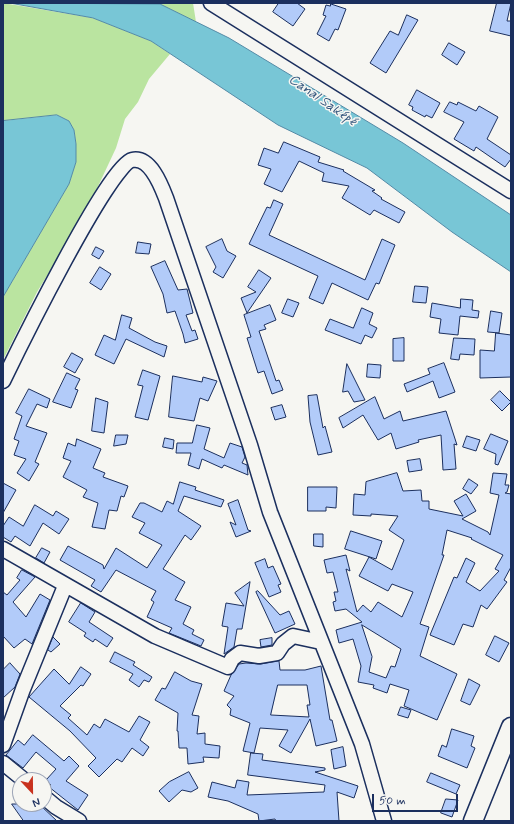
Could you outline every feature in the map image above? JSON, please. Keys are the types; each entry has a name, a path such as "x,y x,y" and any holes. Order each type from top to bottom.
{"main road":[{"path":"473,821 511,726"}],"street":[{"path":"211,3 511,191"},
{"path":"3,381 58,270 92,213 123,164 132,160 141,160 156,174 166,198 219,351 270,512 362,744 384,821"},
{"path":"4,551 155,636 228,667 232,659 240,653 259,656 278,653 283,644 293,636 321,642"},
{"path":"3,745 23,689 65,586"},
{"path":"3,763 14,772"},
{"path":"52,804 80,821"}],"green space":[{"path":"3,3 93,18 151,41 170,54 149,79 138,102 125,119 116,148 86,212 37,292 3,360 3,297 69,184 76,162 76,144 74,130 69,121 57,115 3,121"},
{"path":"157,3 193,3 196,22 160,4"}],"water":[{"name":"Canal Saképé","path":"10,3 160,4 229,38 403,143 511,215 511,272 452,232 367,168 278,125 151,41 93,18"},
{"path":"57,115 69,121 74,130 76,162 69,184 3,297 3,121"}],"building":[{"path":"279,3 297,3 305,9 293,26 273,12"},
{"path":"497,3 511,3 507,21 511,21 511,36 490,31"},
{"path":"331,4 346,9 338,30 335,29 329,41 317,34 326,16 323,15 326,5 330,6"},
{"path":"407,15 418,20 386,73 370,63 390,31 398,35"},
{"path":"449,43 465,52 457,65 442,55"},
{"path":"417,90 440,103 432,118 426,115 425,117 412,110 413,107 409,105"},
{"path":"450,102 457,105 458,102 476,111 479,106 498,117 487,139 511,155 511,159 505,167 476,147 474,151 454,139 464,122 444,112"},
{"path":"284,142 320,157 318,162 344,170 343,171 375,190 372,191 382,198 381,199 405,212 399,223 374,210 370,215 342,198 349,186 322,181 324,173 299,161 282,192 264,184 271,169 258,165 264,148 278,153"},
{"path":"274,200 283,204 269,235 365,280 382,239 395,245 379,284 376,283 368,300 332,283 323,304 309,298 318,276 249,244 267,207 270,208"},
{"path":"222,239 227,251 236,256 223,278 213,272 216,267 206,247"},
{"path":"138,242 151,244 149,254 136,253"},
{"path":"96,247 104,251 99,259 92,255"},
{"path":"165,261 178,290 187,289 193,313 186,315 192,331 195,330 198,339 185,343 175,311 167,313 163,294 151,267"},
{"path":"100,267 111,274 101,290 90,283"},
{"path":"259,270 271,278 247,313 241,298 256,292 248,287"},
{"path":"415,286 428,287 426,303 413,302"},
{"path":"288,299 299,303 293,317 282,313"},
{"path":"461,299 473,300 472,310 479,311 478,318 460,316 458,335 439,333 441,319 430,317 432,303 460,308"},
{"path":"270,305 276,320 264,325 266,329 259,331 276,381 279,380 283,390 272,394 264,371 258,373 247,338 251,337 244,315"},
{"path":"362,308 373,313 369,324 377,328 372,338 365,335 361,344 325,330 330,319 353,328"},
{"path":"491,311 502,313 499,333 488,332"},
{"path":"122,315 132,318 129,328 155,342 167,346 164,357 126,339 114,364 95,355 104,335 115,340"},
{"path":"496,333 511,335 511,377 480,378 480,350 494,351"},
{"path":"404,338 404,361 393,361 393,339"},
{"path":"454,338 475,339 474,355 460,354 459,360 451,359"},
{"path":"72,353 83,359 75,373 64,367"},
{"path":"444,363 455,392 439,398 433,381 407,392 404,384 430,374 428,369"},
{"path":"347,364 365,400 354,402 348,391 343,392"},
{"path":"368,364 381,365 380,378 367,377"},
{"path":"143,370 160,376 148,420 135,417 143,386 138,385"},
{"path":"67,373 80,379 75,389 78,390 71,408 53,402"},
{"path":"173,376 202,382 203,377 217,381 208,401 200,398 194,421 169,417"},
{"path":"29,389 50,399 47,408 37,404 26,426 47,433 35,462 39,464 29,481 17,473 26,459 14,455 19,441 14,439 22,416 16,413"},
{"path":"500,391 511,402 502,411 491,400"},
{"path":"317,395 323,428 325,426 332,452 318,455 310,422 308,396"},
{"path":"375,397 384,419 400,411 403,421 446,411 457,445 454,444 456,469 443,470 441,435 418,440 419,442 396,449 391,433 378,440 363,415 343,428 339,418"},
{"path":"96,398 108,402 104,433 92,431"},
{"path":"282,405 286,417 275,420 271,408"},
{"path":"197,425 210,428 204,449 224,458 230,443 242,447 245,457 242,463 247,465 248,475 224,465 222,468 202,459 199,469 188,465 191,453 176,453 177,443 192,443"},
{"path":"491,434 508,441 498,465 495,464 496,454 484,449"},
{"path":"116,435 128,435 126,444 114,446"},
{"path":"467,436 480,440 476,451 463,447"},
{"path":"165,438 174,440 173,449 163,447"},
{"path":"77,439 101,449 93,468 105,473 103,477 128,486 124,497 121,496 117,511 109,510 105,529 92,527 98,503 83,497 87,490 63,477 71,461 63,458 68,443 75,446"},
{"path":"420,459 422,470 409,472 407,461"},
{"path":"397,473 403,491 421,490 422,501 429,501 429,509 463,516 454,501 466,494 476,511 462,519 488,532 490,535 499,495 490,493 493,473 507,474 505,485 509,485 507,492 505,493 511,494 511,567 504,580 507,582 487,609 481,605 473,627 463,624 454,645 430,635 454,577 457,578 466,558 475,563 466,582 480,591 499,571 495,569 503,555 471,539 472,538 447,530 442,555 444,555 420,624 429,627 420,656 457,674 437,720 404,706 409,690 390,684 387,693 373,688 374,685 358,682 361,666 353,639 339,643 336,630 362,622 346,609 335,611 333,602 336,601 334,592 338,592 333,572 327,573 324,560 346,555 350,571 346,569 357,612 363,605 371,612 378,602 402,617 413,592 392,584 388,591 359,576 369,557 392,570 404,540 389,530 398,516 371,514 371,516 353,515 354,494 365,495 366,482","holes":["362,625 401,649 395,667 391,666 386,678 369,672 372,657"]},
{"path":"469,479 478,485 471,494 463,489"},
{"path":"180,482 196,487 195,490 224,500 221,507 184,496 178,511 201,526 191,540 185,535 163,569 185,582 175,600 191,607 183,624 194,630 192,634 204,640 201,646 169,633 172,628 147,617 154,602 151,600 156,591 116,570 101,592 91,586 95,580 60,560 68,546 103,565 104,569 116,548 147,568 162,545 139,533 145,523 132,517 140,503 144,503 162,512 167,501 173,504"},
{"path":"3,483 16,490 3,513"},
{"path":"308,487 337,487 336,508 326,507 326,511 308,511"},
{"path":"238,500 248,530 251,531 236,537 230,522 236,525 228,504"},
{"path":"35,505 53,516 56,511 69,519 59,534 43,523 30,546 15,536 11,542 3,537 3,526 9,517 23,526"},
{"path":"351,531 382,541 376,559 345,549"},
{"path":"314,534 323,534 323,547 314,546"},
{"path":"42,548 50,552 44,563 36,558"},
{"path":"265,559 268,568 273,566 281,584 278,585 281,592 269,597 255,563"},
{"path":"22,570 35,577 13,602 26,617 40,594 50,600 32,644 25,639 14,648 3,636 3,592 7,595 20,580 17,578"},
{"path":"250,582 242,629 237,629 234,647 224,654 228,627 222,626 226,603 244,606 235,593"},
{"path":"258,591 280,615 289,611 295,624 275,633 256,592"},
{"path":"81,603 95,612 89,622 113,638 107,647 95,639 93,642 84,636 86,633 69,622"},
{"path":"495,636 509,643 499,662 486,655"},
{"path":"53,637 60,644 51,652 48,650"},
{"path":"272,638 272,645 261,647 260,640"},
{"path":"115,652 135,662 133,665 152,677 149,682 144,680 139,687 129,680 133,674 110,662"},
{"path":"279,661 280,670 305,670 321,666 330,720 332,720 337,741 316,746 310,719 291,753 279,746 288,730 260,728 254,753 243,751 250,723 230,715 231,709 227,705 234,696 224,691 231,675 239,664 260,664","holes":["278,685 307,685 310,705 307,705 309,717 271,715"]},
{"path":"10,663 20,674 15,687 3,698 3,670"},
{"path":"81,667 91,674 83,686 81,685 60,706 71,715 68,718 87,735 94,724 100,728 105,719 129,732 139,716 150,722 140,740 149,747 143,756 132,748 122,762 117,759 99,777 88,766 96,758 70,731 29,697 54,669 69,684"},
{"path":"175,672 191,681 202,684 192,715 199,716 197,734 205,733 205,744 220,746 219,758 203,757 204,762 188,764 187,748 179,748 177,731 178,713 155,700 162,688 165,689"},
{"path":"469,679 480,685 470,705 461,701"},
{"path":"401,707 411,710 408,718 398,715"},
{"path":"452,729 474,736 471,746 475,748 467,768 438,756 442,745 446,747"},
{"path":"33,735 64,761 69,756 79,766 66,781 88,795 78,810 52,789 52,773 56,769 36,752 23,768 6,755 18,740 24,745"},
{"path":"343,747 346,766 334,769 331,750"},
{"path":"251,753 263,754 262,760 325,768 325,770 315,772 358,786 354,798 337,792 339,821 276,821 275,819 259,821 258,814 228,801 208,797 212,782 235,788 237,780 249,782 247,795 324,792 325,785 248,775"},
{"path":"189,772 198,788 191,792 182,790 169,802 159,791 169,782"},
{"path":"431,773 460,785 456,794 427,782"},
{"path":"446,799 458,800 452,817 441,813"},
{"path":"18,812 47,812 57,821 24,821"}]}
